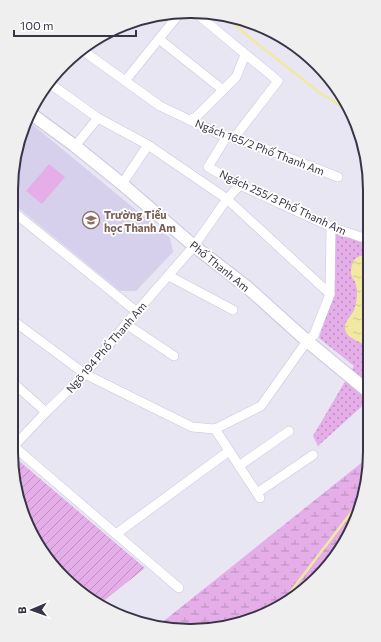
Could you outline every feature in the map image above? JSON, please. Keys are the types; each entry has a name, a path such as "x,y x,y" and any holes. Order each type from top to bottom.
{"street":[{"path":"125,81 175,18"},
{"path":"202,18 278,81 230,137"},
{"path":"159,39 223,90"},
{"name":"Ngách 165/2 Phố Thanh Am","path":"86,53 160,106 217,133 266,149 338,176"},
{"path":"189,120 196,117 236,77 245,55"},
{"path":"53,86 98,118 148,145 227,199 330,294"},
{"name":"Phố Thanh Am","path":"35,116 75,146 122,184 194,246 248,288 307,341 363,386"},
{"path":"75,146 98,118"},
{"name":"Ngách 255/3 Phố Thanh Am","path":"230,137 208,167 240,185 331,227 363,238"},
{"path":"122,184 148,145"},
{"name":"Ngõ 194 Phố Thanh Am","path":"18,440 85,374 126,324 194,246 227,199 240,185"},
{"path":"18,216 137,312"},
{"path":"18,325 85,374 192,427 215,429 261,406 307,341 314,335 330,294 331,227"},
{"path":"169,276 233,310"},
{"path":"126,324 174,356"},
{"path":"18,386 46,412"},
{"path":"215,429 258,495 313,455"},
{"path":"239,466 289,431"},
{"path":"18,449 179,588"},
{"path":"116,534 229,451"}],"shaded area":[{"name":"Trường Tiểu học Thanh Am","path":"33,125 170,238 173,252 136,291 120,291 18,208 19,168 30,126"}],"green space":[{"path":"49,164 65,177 42,204 26,191"},
{"path":"335,232 363,242 363,405 318,446 313,436 354,366 319,338 334,290"},
{"path":"18,460 145,568 104,601 85,588 61,565 41,538 27,507 21,485"},
{"path":"363,462 360,485 354,507 340,538 318,567 296,588 277,601 257,611 224,621 202,624 179,624 163,622"}],"water":[{"path":"363,256 363,344 348,335 345,329 347,321 354,310 356,303 357,288 351,275 351,268 352,264 357,258"}],"waterway":[{"path":"235,24 249,37 320,93 341,106"},
{"path":"291,592 353,510"}],"place":[{"name":"Trường Tiểu học Thanh Am","path":"91,220"}]}
